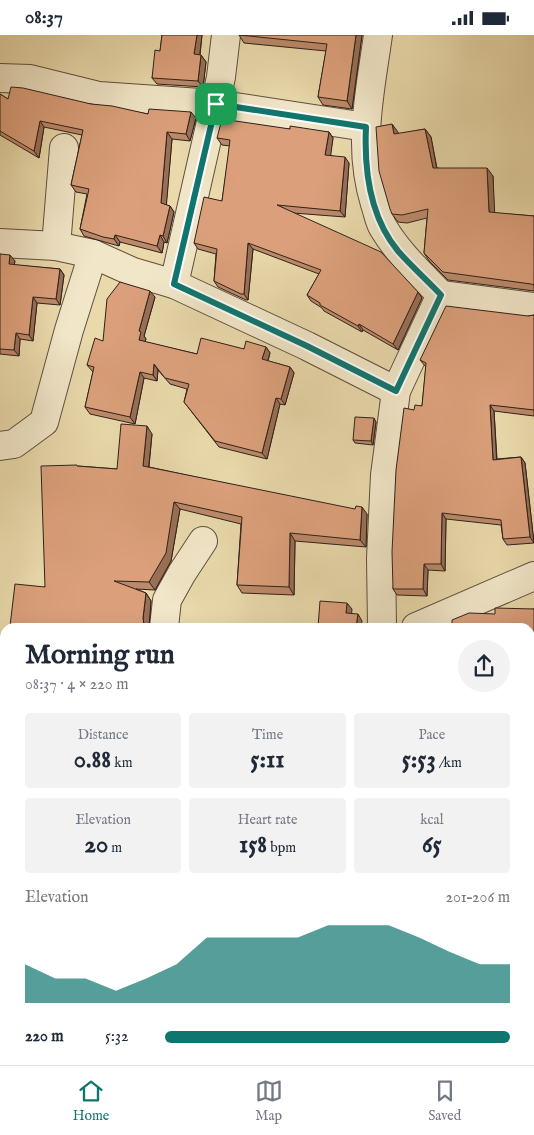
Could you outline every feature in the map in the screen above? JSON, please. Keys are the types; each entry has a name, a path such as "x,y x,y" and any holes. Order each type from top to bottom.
{"street":[{"path":"174,284 216,104 226,35"},
{"path":"378,35 365,149 370,186 382,227 398,251 441,295 534,307"},
{"path":"0,78 30,79 100,96 216,104 366,127"},
{"path":"56,245 64,149"},
{"path":"0,243 56,245 93,255 133,271 174,284 307,346 396,391"},
{"path":"0,446 14,444 44,422 66,338 93,255"},
{"path":"382,623 381,558 384,475 396,391 441,295"},
{"path":"164,623 167,600 203,541"},
{"path":"425,623 534,576"}],"building":[{"path":"162,35 197,35 194,54 201,55 198,81 152,78 155,50 160,51"},
{"path":"239,35 356,35 347,101 318,97 327,44"},
{"path":"11,87 148,114 149,109 191,112 186,134 167,132 161,203 170,206 163,236 160,235 157,246 115,235 114,239 103,237 80,229 89,189 71,185 83,130 40,121 34,151 0,131 0,94 8,99"},
{"path":"222,119 290,129 290,126 329,132 325,155 345,157 340,211 277,205 381,252 418,292 393,344 359,324 358,326 320,305 320,303 307,295 321,270 248,243 244,294 214,281 217,249 194,243 204,197 222,201 230,140 217,138"},
{"path":"392,124 394,134 425,129 433,168 487,168 489,212 534,216 534,285 443,272 424,253 428,209 402,215 392,214 379,171 376,127"},
{"path":"0,254 10,255 9,264 60,269 56,299 33,297 29,335 16,333 14,350 0,349"},
{"path":"120,282 150,291 139,331 141,332 139,340 197,354 201,338 244,349 246,341 266,347 262,359 290,367 281,399 276,398 262,453 215,441 184,402 189,384 165,378 154,364 153,375 140,372 130,417 85,407 94,367 87,365 95,338 103,341 107,299"},
{"path":"446,306 528,316 534,315 534,410 490,405 493,460 521,457 530,537 503,539 501,520 442,513 441,564 424,564 423,589 393,589 392,552 396,470 404,408 414,410 415,405 422,406 426,363 420,360"},
{"path":"355,417 374,418 371,441 353,440"},
{"path":"121,424 147,426 143,466 355,509 356,506 362,507 360,540 290,533 289,587 237,585 242,517 174,502 166,553 149,582 114,581 146,593 144,623 10,623 15,584 45,587 41,466 77,465 117,469"},
{"path":"320,601 347,603 346,613 358,614 357,623 318,623"},
{"path":"495,608 534,609 534,623 452,623 452,620 469,613 495,614"}],"route":[{"path":"216,104 366,127 365,149 370,186 382,227 398,251 441,295 396,391 307,346 174,284 216,104"}]}
